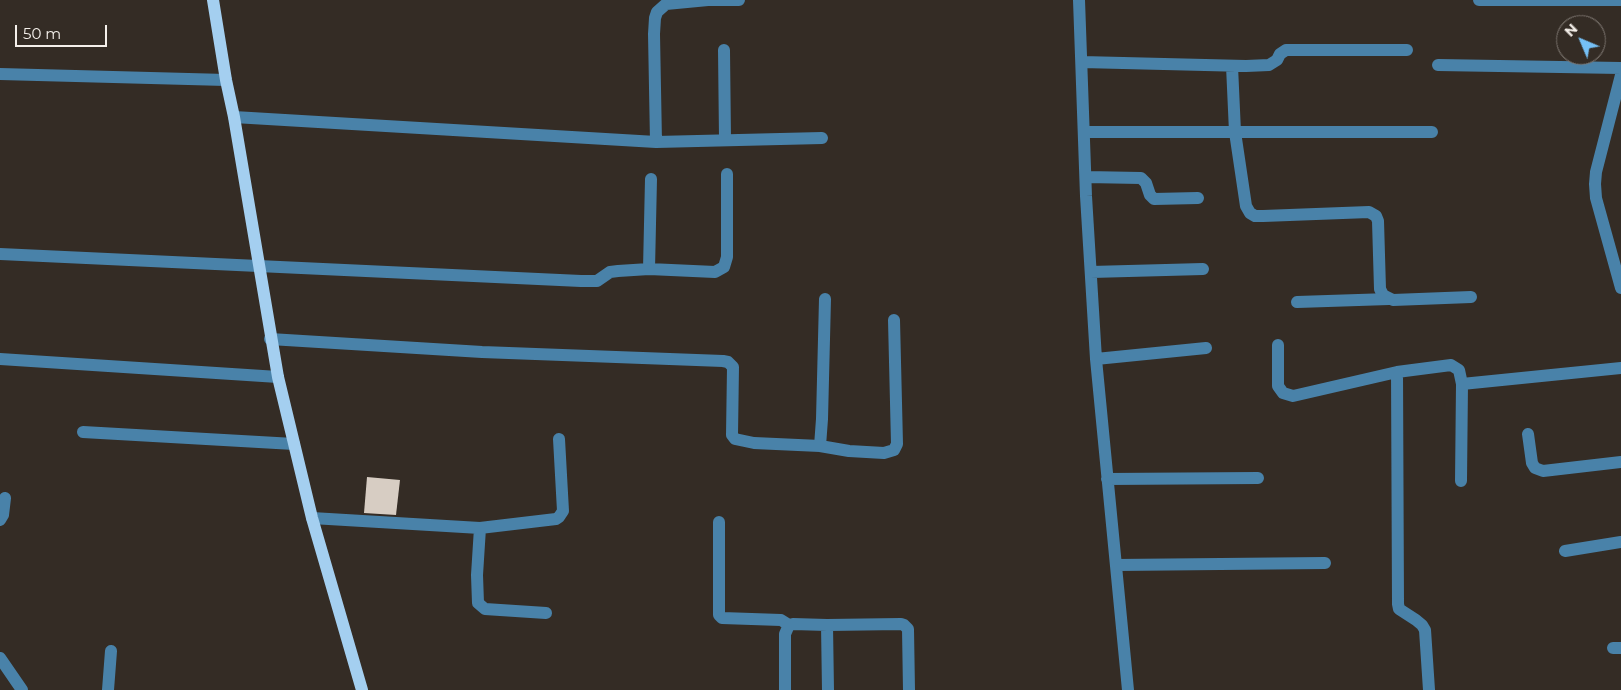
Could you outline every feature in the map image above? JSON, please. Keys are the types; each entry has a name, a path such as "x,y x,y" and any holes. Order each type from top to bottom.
{"main road":[{"path":"213,0 278,377 312,518 362,690"}],"street":[{"path":"656,142 655,18 666,4 708,0 739,0"},
{"path":"1079,0 1096,359 1128,690"},
{"path":"1479,0 1621,0"},
{"path":"724,50 725,139"},
{"path":"1082,62 1232,66 1269,65 1277,60 1280,54 1286,50 1407,50"},
{"path":"1438,65 1621,68"},
{"path":"1232,66 1236,132 1246,206 1250,214 1263,216 1359,211 1369,212 1376,216 1378,221 1380,288 1383,295 1389,298"},
{"path":"0,74 226,80"},
{"path":"1620,280 1596,198 1595,184 1596,172 1621,75"},
{"path":"234,118 656,142 822,138"},
{"path":"1085,132 1432,132"},
{"path":"0,254 591,281 601,280 614,271 649,269 715,272 724,267 727,257 726,174"},
{"path":"1086,177 1141,178 1146,183 1154,199 1198,198"},
{"path":"649,269 651,178"},
{"path":"1091,272 1203,269"},
{"path":"1297,302 1471,297"},
{"path":"820,446 825,299"},
{"path":"270,339 482,352 723,361 728,362 733,368 732,435 735,439 754,443 820,446 866,452 891,452 896,448 897,444 894,320"},
{"path":"1278,345 1278,386 1283,394 1287,395 1298,396 1397,372 1450,365 1458,370 1462,384 1461,480"},
{"path":"1096,359 1206,348"},
{"path":"0,359 278,377"},
{"path":"1462,384 1621,368"},
{"path":"1397,372 1398,604 1399,609 1416,620 1425,630 1429,690"},
{"path":"83,432 294,444"},
{"path":"1528,434 1532,463 1538,470 1621,462"},
{"path":"312,518 480,528 559,518 563,511 559,439"},
{"path":"1107,479 1258,478"},
{"path":"0,520 3,515 5,498"},
{"path":"719,522 719,615 722,618 781,620 789,625 901,624 907,627 909,690"},
{"path":"480,528 477,576 478,602 486,609 546,613"},
{"path":"1565,551 1621,542"},
{"path":"1116,565 1325,563"},
{"path":"785,690 785,634 789,625"},
{"path":"827,626 828,690"},
{"path":"108,690 112,651"},
{"path":"0,658 22,690"}],"building":[{"path":"367,477 400,480 396,515 364,513"}]}
